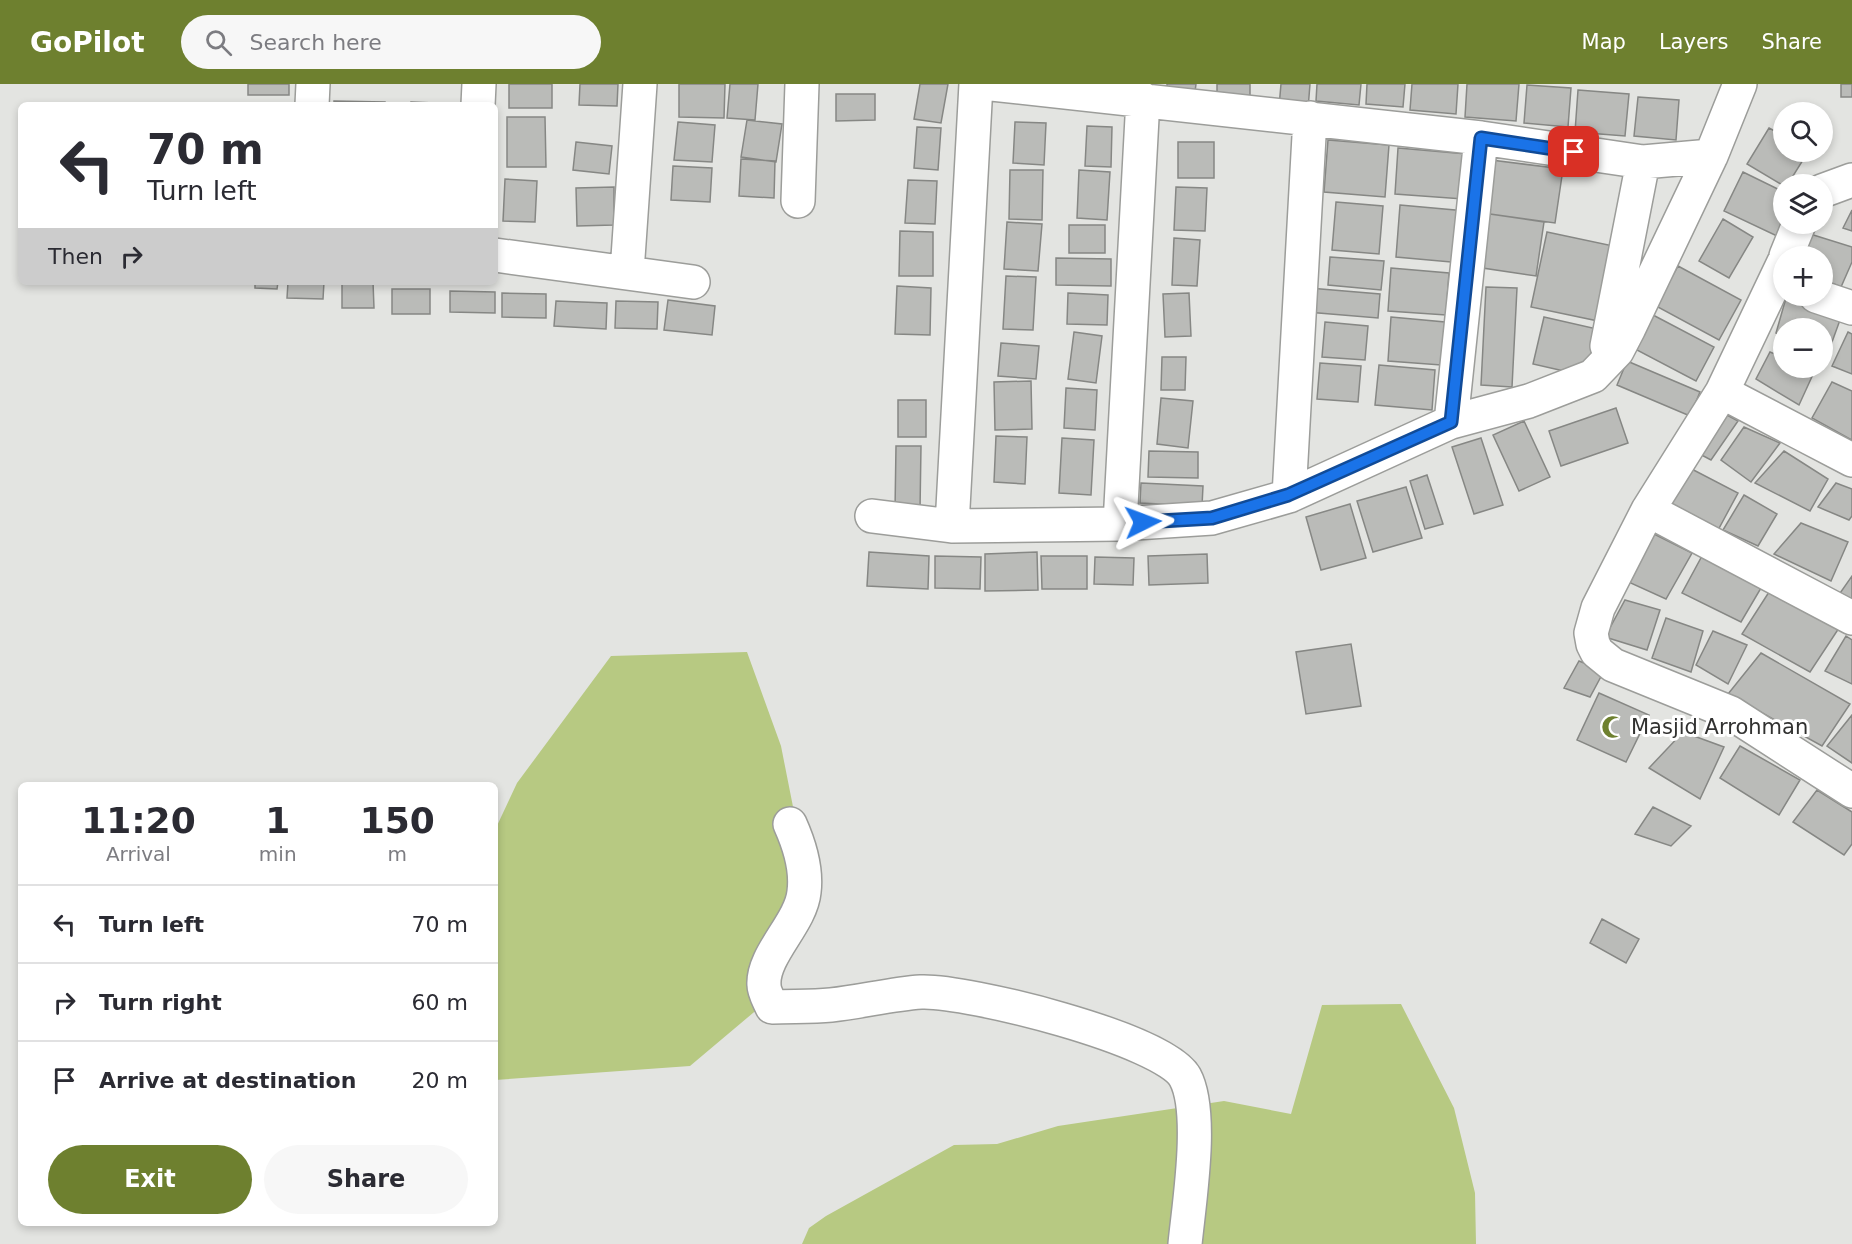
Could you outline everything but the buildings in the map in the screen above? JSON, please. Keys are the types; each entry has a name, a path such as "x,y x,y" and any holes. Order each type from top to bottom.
{"street":[{"path":"312,102 313,84"},
{"path":"478,102 479,84"},
{"path":"627,272 640,84"},
{"path":"798,201 802,84"},
{"path":"952,526 976,84"},
{"path":"992,84 1481,138 1643,162 1711,156"},
{"path":"872,516 952,526 1120,524 1212,518 1288,495 1451,422 1529,401 1593,376 1617,351 1629,328 1711,156 1740,84"},
{"path":"1120,524 1143,99"},
{"path":"1288,495 1310,118"},
{"path":"1451,422 1481,138"},
{"path":"1603,368 1643,162"},
{"path":"1833,187 1852,180"},
{"path":"498,255 693,282"},
{"path":"1773,289 1722,392 1648,510 1598,608 1591,633 1597,652 1613,665 1731,713 1852,791"},
{"path":"1833,302 1852,308"},
{"path":"1722,392 1852,460"},
{"path":"1648,510 1852,618"},
{"path":"790,824 801,848 804,892 785,938 768,965 764,985 772,1007 830,1005 922,992 957,995 1075,1021 1161,1056 1184,1075 1191,1091 1194,1138 1185,1244"}],"green space":[{"path":"747,652 781,746 798,832 797,938 766,1002 690,1066 498,1080 498,824 517,783 611,656"},
{"path":"1401,1004 1454,1108 1475,1193 1476,1244 802,1244 809,1228 826,1216 954,1145 997,1144 1058,1126 1224,1101 1291,1114 1322,1005"}],"place":[{"name":"Masjid Arrohman","path":"1613,727"}],"route":[{"path":"1143,522 1212,518 1288,495 1451,422 1481,138 1574,152"}]}
